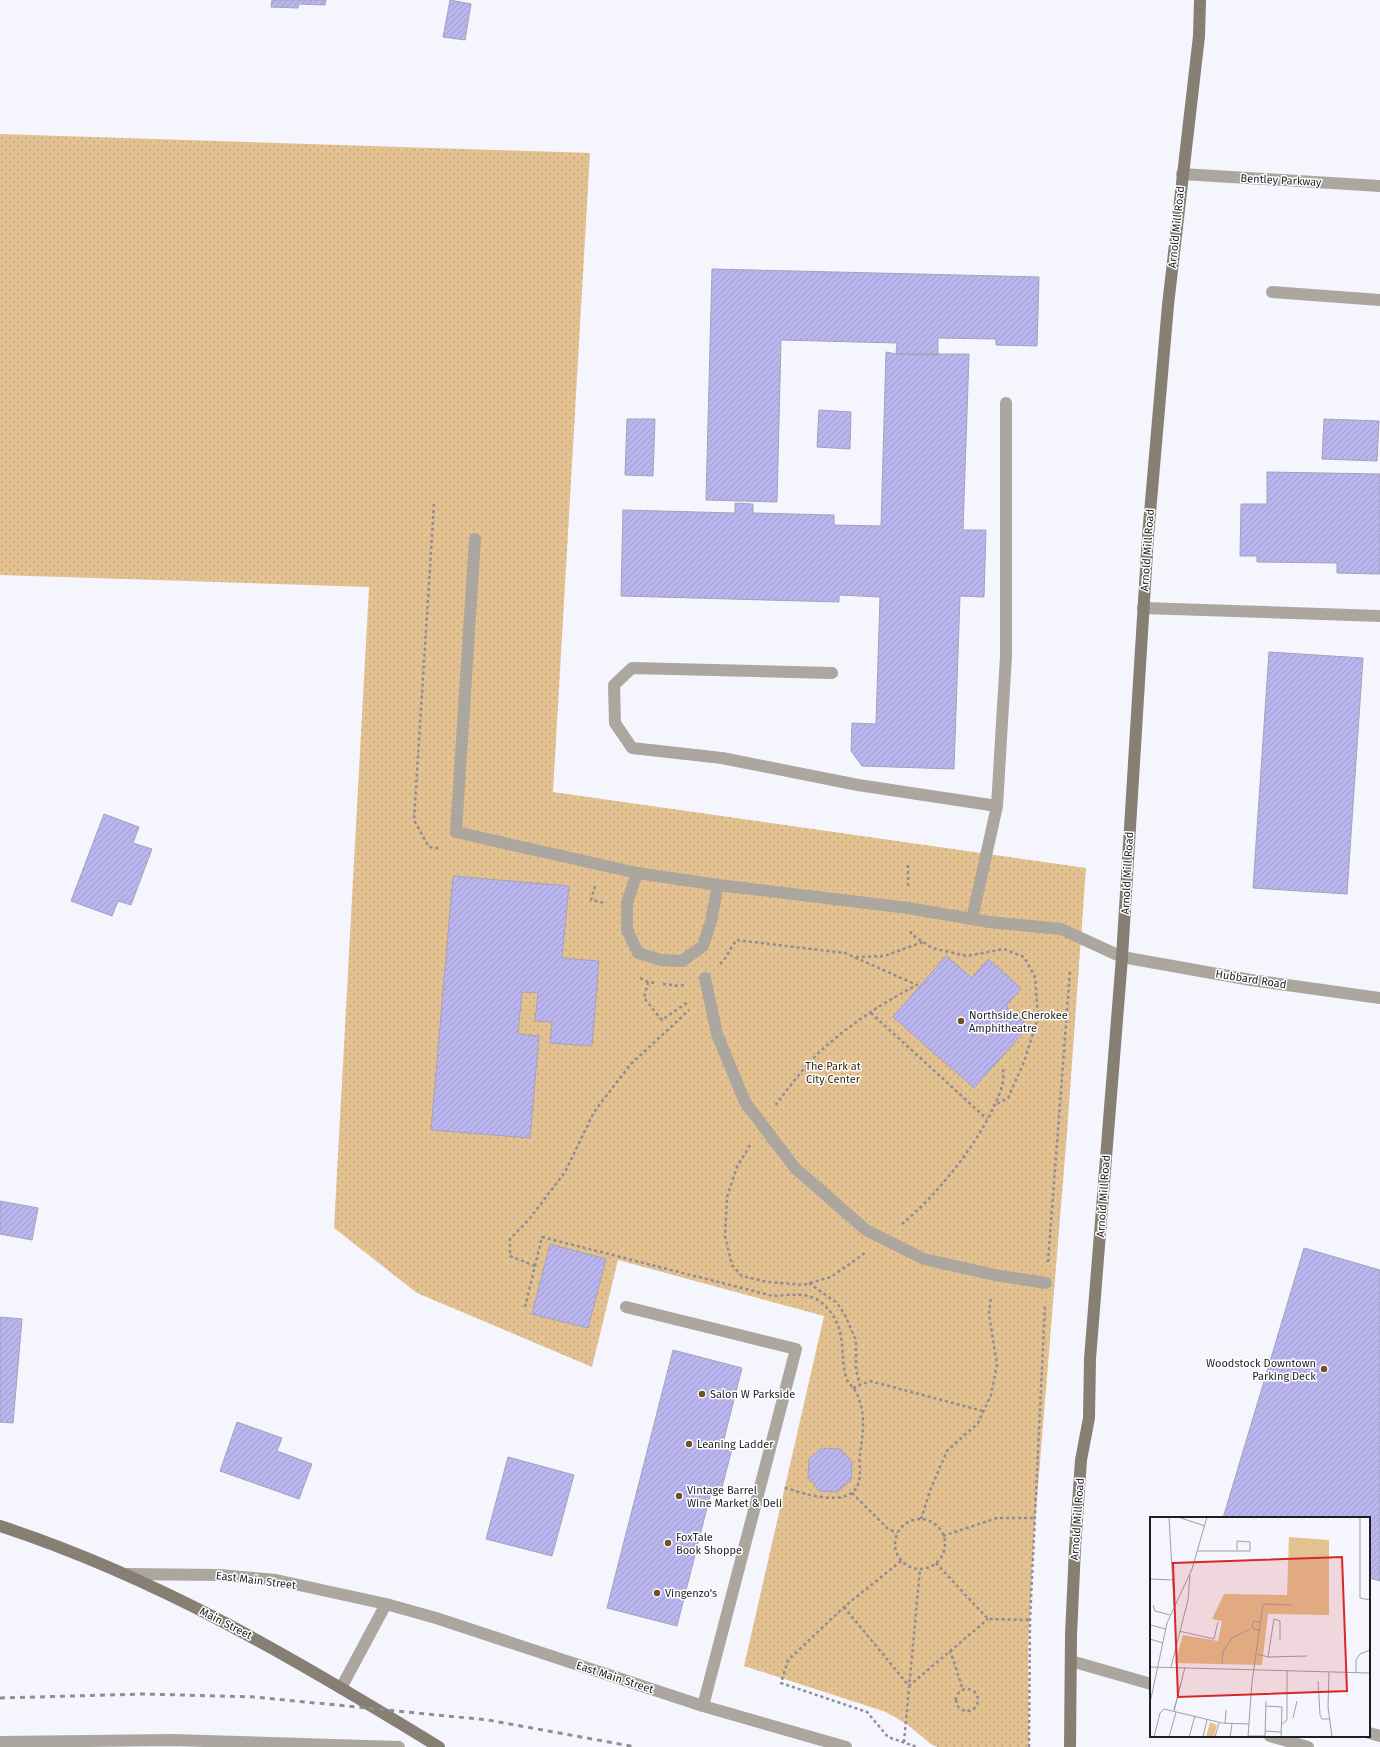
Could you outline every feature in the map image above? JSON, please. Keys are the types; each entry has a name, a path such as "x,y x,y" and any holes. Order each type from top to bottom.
{"main road":[{"name":"Arnold Mill Road","path":"1070,1747 1075,1541 1082,1460 1088,1418 1090,1359 1122,957 1148,536 1168,305 1199,36 1200,0"},
{"name":"Main Street","path":"0,1526 71,1551 125,1574 233,1625 282,1652 439,1747"}],"street":[{"name":"Bentley Parkway","path":"1182,174 1380,186"},
{"path":"1272,292 1380,300"},
{"path":"972,919 997,806 1006,656 1006,403"},
{"path":"475,539 456,832 637,873 718,885 703,946 682,961 661,960 638,953 626,930 627,903 637,873"},
{"path":"1143,608 1380,616"},
{"path":"832,673 632,668 614,685 615,724 632,748 722,758 858,785 997,806"},
{"name":"Hubbard Road","path":"718,885 908,908 989,922 1061,929 1122,957 1251,980 1380,998"},
{"path":"704,978 717,1034 745,1102 795,1168 866,1230 924,1259 995,1275 1046,1283"},
{"path":"626,1306 796,1348 703,1706"},
{"name":"East Main Street","path":"125,1574 220,1575 276,1580 386,1604 443,1621 703,1706 846,1747"},
{"path":"341,1688 386,1604"},
{"path":"1071,1661 1150,1684"},
{"path":"1370,1733 1380,1736"},
{"path":"1273,1737 1308,1747"},
{"path":"0,1742 399,1747"}],"path":[{"path":"908,865 908,908 911,934 932,948 968,956 1004,949 1024,957 1035,977 1038,1017 1024,1062 1008,1098 993,1106"},
{"path":"855,958 884,956 924,942"},
{"path":"1028,1747 1030,1620 1046,1283 1070,971"},
{"path":"648,982 644,998 662,1020 693,998"},
{"path":"535,1266 510,1256 510,1239 531,1217 565,1172 594,1112 630,1065 690,1010"},
{"path":"871,1013 987,1119"},
{"path":"921,1519 931,1488 947,1451 978,1423 991,1395 997,1365 989,1314 995,1275"},
{"path":"809,1283 837,1303 845,1315 856,1341 856,1369 860,1385"},
{"path":"853,1388 870,1381 983,1411"},
{"path":"852,1493 888,1528 897,1533"},
{"path":"943,1536 997,1518 1035,1518"},
{"path":"921,1519 931,1522 938,1527 943,1536 944,1545 942,1555 936,1563 928,1568 920,1569 908,1566 901,1561 896,1552 895,1542 897,1533 903,1525 912,1520 921,1519"},
{"path":"901,1561 844,1607 788,1660 781,1683 868,1712 888,1737 917,1747"},
{"path":"936,1563 988,1619"},
{"path":"904,1742 920,1569"},
{"path":"844,1607 909,1686"},
{"path":"909,1686 988,1619 1030,1620"},
{"path":"950,1650 963,1690"},
{"path":"970,1689 976,1693 978,1700 977,1707 971,1711 964,1711 958,1707 956,1701 957,1694 963,1690 970,1689"}],"green space":[{"name":"The Park at City Center","path":"0,134 590,153 553,792 1086,868 1067,1133 1034,1535 1028,1651 1029,1747 937,1747 932,1745 908,1725 886,1712 744,1666 824,1316 618,1260 592,1367 417,1293 334,1228 369,587 0,575"}],"building":[{"path":"272,0 326,0 325,5 299,4 298,8 271,7"},
{"path":"450,0 471,4 465,40 443,37"},
{"path":"712,269 1039,277 1037,346 996,345 996,339 938,338 938,355 896,354 897,343 781,340 777,502 706,500"},
{"path":"886,352 896,354 969,354 963,530 986,530 984,597 960,596 954,769 862,766 851,751 852,723 876,724 880,597 839,595 839,602 621,596 623,510 735,513 735,503 753,504 753,513 834,515 834,525 881,526"},
{"path":"819,410 851,412 850,449 817,447"},
{"path":"627,419 655,419 653,476 625,475"},
{"path":"1324,419 1379,421 1377,461 1322,459"},
{"path":"1267,472 1380,474 1380,574 1337,573 1337,563 1257,562 1257,556 1240,556 1241,504 1267,504"},
{"path":"1269,652 1363,658 1347,894 1253,888"},
{"path":"104,814 139,827 133,843 152,849 131,905 118,901 112,916 71,901"},
{"path":"453,876 569,886 562,958 599,961 592,1046 550,1043 552,1022 535,1021 538,993 522,992 518,1034 539,1036 530,1138 431,1130"},
{"name":"Northside Cherokee Amphitheatre","path":"946,956 972,978 988,959 1021,988 1006,1006 1029,1026 974,1088 893,1017"},
{"path":"0,1201 38,1208 32,1240 0,1234"},
{"path":"550,1244 606,1259 588,1328 532,1314"},
{"name":"Woodstock Downtown Parking Deck","path":"1304,1248 1380,1270 1380,1581 1370,1578 1370,1517 1223,1517"},
{"path":"0,1317 22,1319 13,1423 0,1422"},
{"path":"673,1350 742,1368 722,1447 732,1449 720,1495 711,1492 677,1626 607,1608"},
{"path":"237,1422 282,1438 277,1451 312,1464 299,1499 220,1471"},
{"path":"822,1448 840,1449 852,1462 851,1480 837,1492 820,1491 808,1477 809,1459"},
{"path":"508,1457 574,1475 552,1556 486,1539"}],"railway":[{"path":"0,1698 144,1694 255,1697 488,1720 636,1747"}],"place":[{"name":"Northside Cherokee Amphitheatre","path":"961,1021"},
{"name":"Woodstock Downtown Parking Deck","path":"1324,1369"},
{"name":"Salon W Parkside","path":"702,1394"},
{"name":"Leaning Ladder","path":"689,1444"},
{"name":"Vintage Barrel Wine Market & Deli","path":"679,1496"},
{"name":"FoxTale Book Shoppe","path":"668,1543"},
{"name":"Vingenzo's","path":"657,1593"}]}
